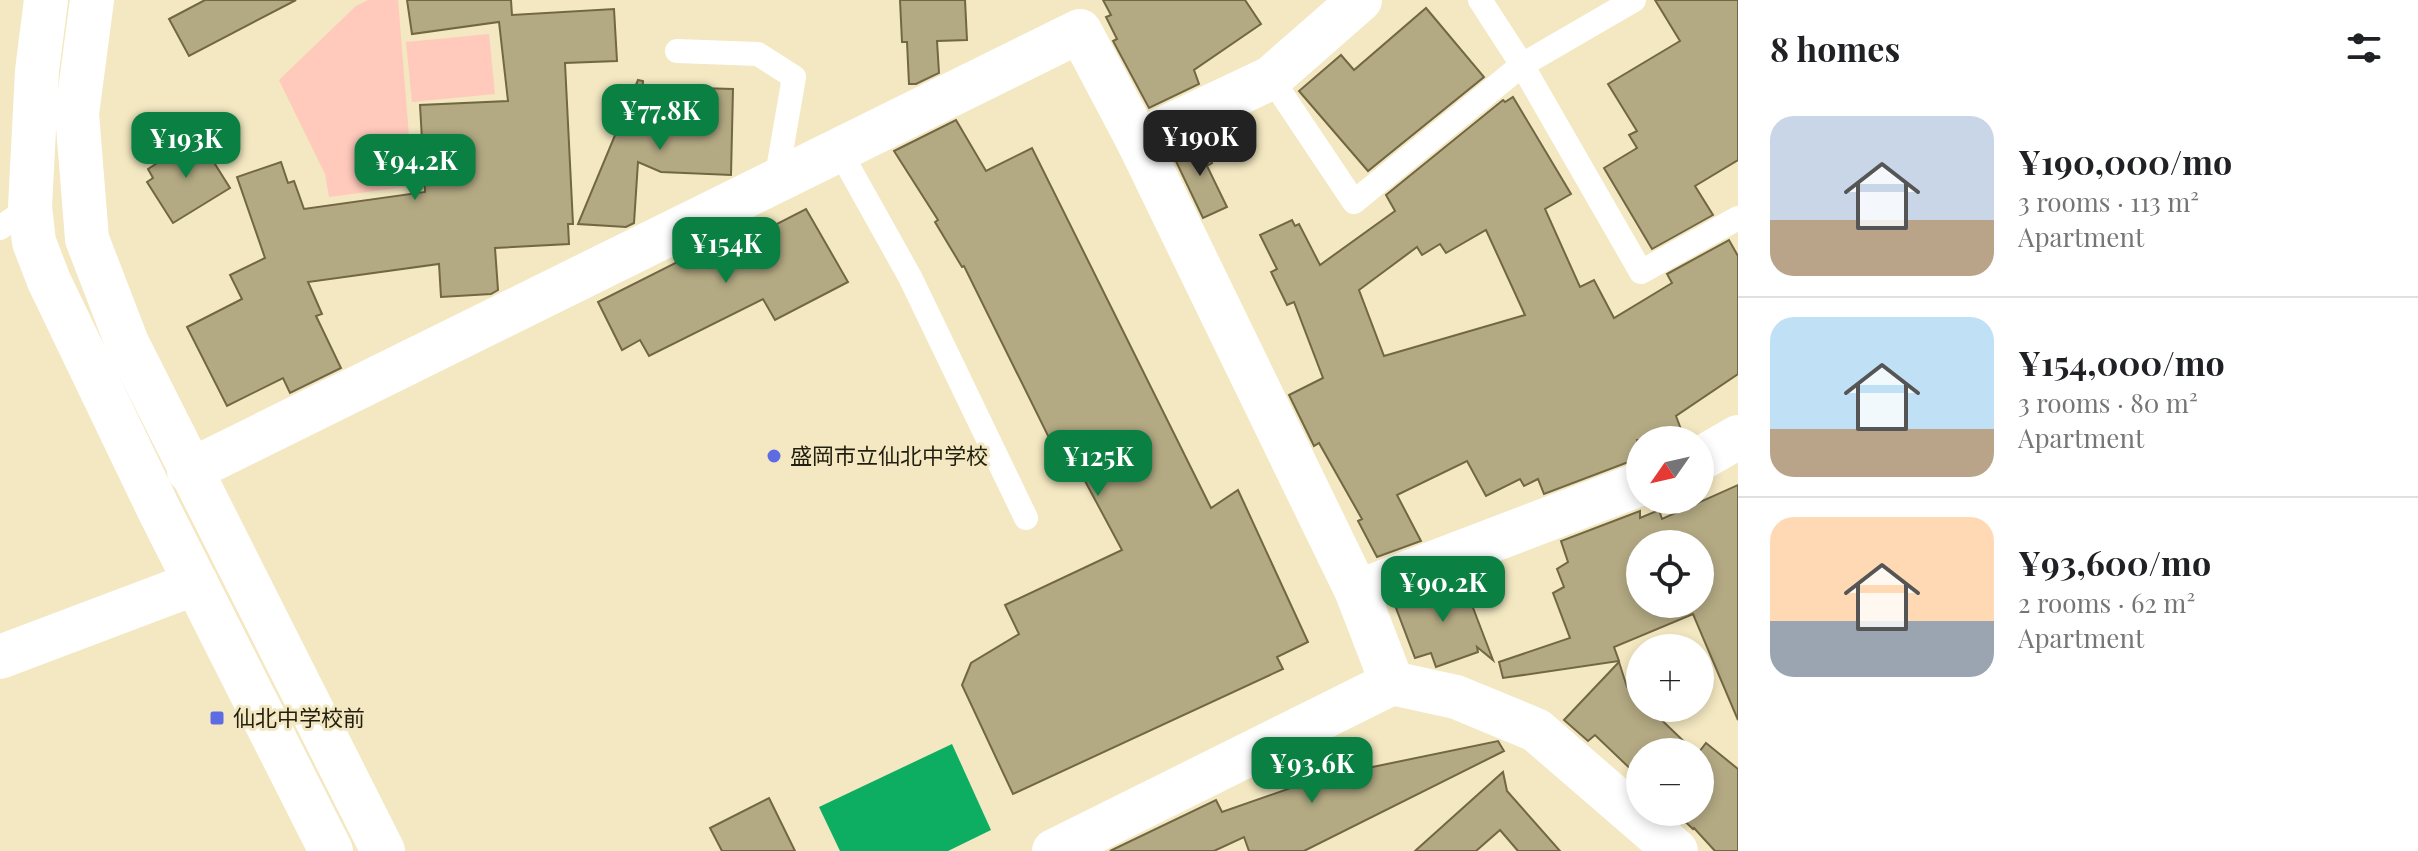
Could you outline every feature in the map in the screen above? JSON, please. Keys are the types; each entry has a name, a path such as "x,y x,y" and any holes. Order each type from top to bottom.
{"street":[{"path":"46,0 15,218 34,242 49,281 196,583 331,851"},
{"path":"92,0 77,114 87,239 127,343 383,851"},
{"path":"1138,141 1271,78 1360,0"},
{"path":"189,471 1080,31 1138,141 1357,592 1392,683"},
{"path":"1714,451 1738,437"},
{"path":"1357,592 1626,489"},
{"path":"0,657 196,583"},
{"path":"1054,851 1392,683 1456,697 1536,730 1676,851"}],"lane":[{"path":"1480,0 1522,65 1641,272 1738,218"},
{"path":"1271,78 1354,202 1522,65 1634,0"},
{"path":"677,51 758,54 794,77 776,181"},
{"path":"839,150 910,277 1026,518"}],"shaded area":[{"path":"368,0 398,0 413,186 329,197 325,174 279,80 356,6"},
{"path":"489,34 495,94 412,102 406,42"},
{"path":"952,744 991,830 948,851 840,851 819,807"}],"building":[{"path":"205,0 296,0 189,56 169,19"},
{"path":"407,0 511,0 512,15 614,9 617,61 565,63 573,224 568,224 569,244 495,248 498,290 491,294 441,297 439,264 308,282 322,314 316,316 341,368 290,393 283,378 227,406 187,327 242,299 230,275 265,258 237,177 281,162 288,183 294,181 304,209 425,192 420,105 508,101 499,22 412,34"},
{"path":"900,0 965,0 967,40 937,41 939,73 916,84 909,84 907,42 902,42"},
{"path":"1103,0 1245,0 1261,24 1194,70 1199,84 1149,108 1113,41 1117,39 1106,17 1111,15"},
{"path":"1655,0 1738,0 1738,160 1695,186 1713,215 1652,249 1604,168 1637,148 1629,135 1637,131 1608,84 1680,41"},
{"path":"1426,8 1484,77 1368,171 1299,91 1341,55 1354,70"},
{"path":"638,80 643,81 642,101 699,124 699,88 733,89 731,175 661,172 638,162 634,223 626,227 578,224"},
{"path":"1513,97 1571,194 1545,209 1580,287 1594,280 1614,318 1672,283 1667,274 1729,240 1738,256 1738,374 1676,416 1680,426 1626,426 1626,463 1544,494 1538,479 1524,486 1520,479 1486,496 1467,461 1397,495 1421,541 1377,557 1358,521 1362,519 1319,443 1314,446 1289,395 1323,378 1294,302 1287,305 1271,272 1277,269 1260,235 1292,220 1295,226 1299,224 1320,265 1395,211 1386,195 1503,100 1505,102","holes":["1486,230 1525,315 1384,356 1359,290 1417,247 1422,255 1440,244 1446,253"]},
{"path":"956,120 986,171 1032,148 1211,508 1238,490 1308,642 1277,657 1283,669 1013,794 962,685 971,663 1019,634 1005,605 1122,550 1070,453 1059,458 964,266 894,151"},
{"path":"198,137 230,188 173,223 147,182 153,178 148,169"},
{"path":"1200,139 1212,163 1207,166 1227,207 1203,218 1172,153"},
{"path":"806,209 848,282 775,320 763,299 649,356 640,340 622,350 598,302 731,235 730,248"},
{"path":"1738,485 1738,720 1714,663 1714,634 1701,634 1695,618 1714,618 1714,530 1626,530 1626,618 1683,618 1645,634 1626,634 1626,642 1614,647 1619,661 1503,678 1499,662 1570,638 1553,593 1564,587 1557,569 1568,562 1561,541 1632,514 1640,514 1640,518 1660,514 1662,519 1673,514 1714,514 1714,496"},
{"path":"1462,579 1493,660 1477,647 1478,652 1436,667 1431,653 1415,658 1396,608 1402,605 1401,602"},
{"path":"1619,662 1626,684 1626,722 1664,722 1680,738 1626,738 1626,765 1595,735 1588,741 1564,720"},
{"path":"1498,741 1504,751 1304,851 1249,851 1244,837 1214,851 1110,851 1216,800 1222,812 1308,782 1303,773 1343,753 1353,771"},
{"path":"1714,750 1738,769 1738,851 1715,851 1690,826 1714,826"},
{"path":"1503,772 1507,791 1560,851 1518,851 1500,830 1476,851 1415,851"},
{"path":"769,798 795,851 722,851 710,828"}],"place":[{"name":"盛岡市立仙北中学校","path":"774,456"},
{"name":"仙北中学校前","path":"217,718"}]}
